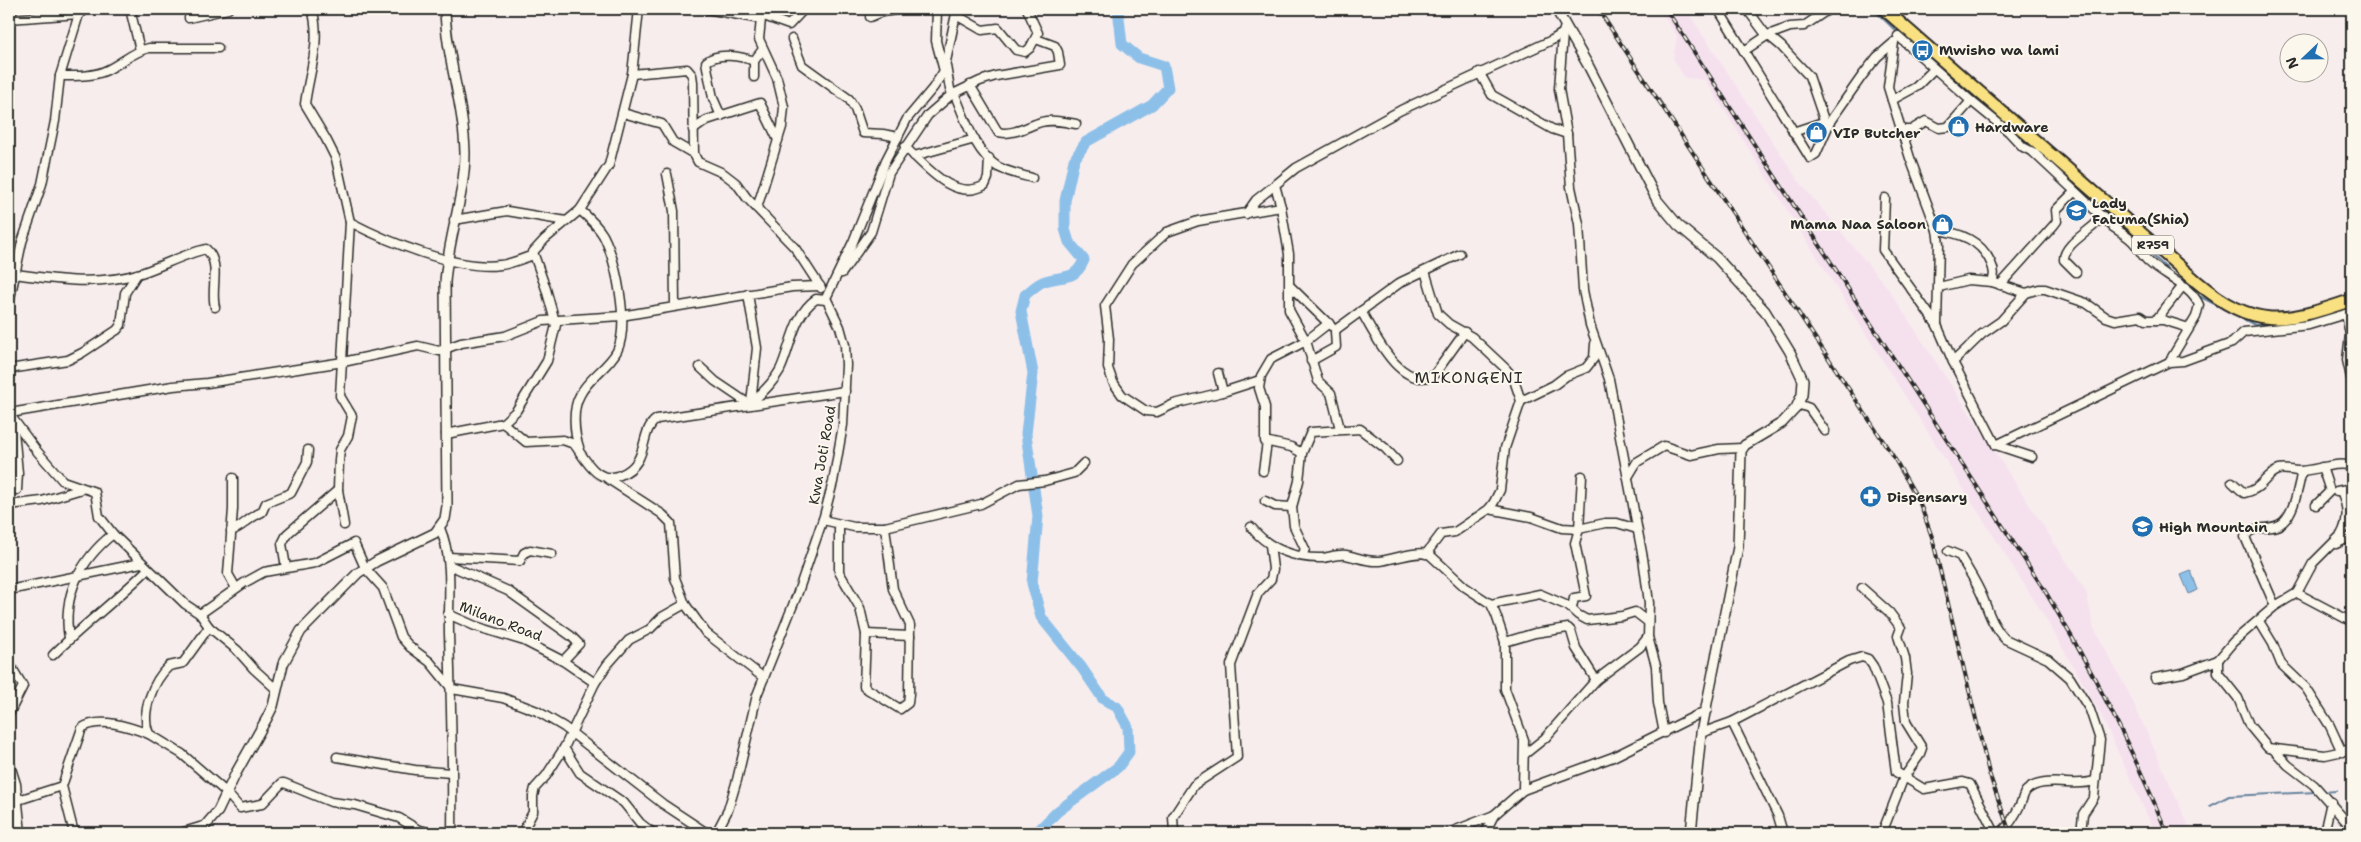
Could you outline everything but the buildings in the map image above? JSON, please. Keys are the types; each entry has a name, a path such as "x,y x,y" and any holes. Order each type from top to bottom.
{"main road":[{"name":"R759","path":"1884,9 1901,31 2212,295 2237,310 2269,318 2301,316 2352,300"}],"street":[{"path":"15,9 13,19 79,14 88,9"},
{"path":"130,9 140,50"},
{"path":"189,18 228,9"},
{"path":"312,9 316,21 317,40 305,104 336,159 350,222 340,398 349,408 352,416 348,436 340,450 338,490 344,525"},
{"path":"182,833 200,831 212,819 262,730 273,706 283,664 301,631 365,568 435,533 440,528 447,506 447,260 465,154 463,131 447,43 445,9"},
{"path":"446,434 503,423 516,411 547,361 555,330 555,320 533,255 534,250 580,210 609,165 632,74 639,9"},
{"path":"707,9 761,14 788,26 804,9"},
{"path":"870,17 882,12 904,9"},
{"path":"937,9 936,41 953,94 975,139 989,158 1001,168 1032,178"},
{"path":"749,404 764,392 774,380 784,362 793,330 808,306 816,299 826,298 838,276 886,160 907,119 933,88 945,67 956,12 982,30 998,28 1007,41 1021,52 1030,48 1036,39 1038,30 1027,9"},
{"path":"1556,9 1564,29 1657,200 1678,225 1735,276 1774,323 1802,380 1802,395 1798,404 1782,423 1742,448 1719,449 1691,455 1664,446 1637,462 1628,477"},
{"path":"1718,9 1810,158 1816,154 1827,124 1877,57 1892,44 1901,31 1934,69 2009,132 2023,147 2032,152 2074,192 2103,216 2113,228 2134,243 2149,263 2163,274 2177,280 2196,299 2199,304 2196,317 2169,362"},
{"path":"1747,9 1768,35 1809,76 1827,124"},
{"path":"1744,51 1768,35 1790,27 1804,26 1829,9"},
{"path":"9,303 22,242 42,184 56,114 60,76 79,14"},
{"path":"757,208 778,140 783,116 782,94 777,78 759,39 761,14"},
{"path":"1246,214 1256,200 1288,173 1401,110 1479,72 1552,40 1564,29"},
{"path":"1564,29 1559,88 1567,134 1571,187 1580,229 1586,313 1609,380 1628,477 1649,603 1648,637 1656,666 1658,703 1664,733"},
{"path":"792,38 802,65 849,99 855,109 863,133 898,137"},
{"path":"838,276 848,267 871,232 889,173 922,121 953,94 970,85 996,76 1060,65 1055,46 1036,39"},
{"path":"1892,44 1888,87 1901,130 1937,230 1940,253 1937,325"},
{"path":"60,76 80,76 106,71 140,50 218,48"},
{"path":"754,77 754,61 763,49"},
{"path":"721,116 711,91 706,62 711,58 734,56 754,61"},
{"path":"632,74 687,69 690,72 693,82 694,154"},
{"path":"1892,100 1916,87 1934,69"},
{"path":"1479,72 1492,95 1552,129 1567,134"},
{"path":"970,85 998,132 1014,131 1042,122 1056,120 1076,124"},
{"path":"1901,130 1910,130 1926,120 1940,128 1948,127 1971,102"},
{"path":"694,130 707,120 760,103 778,140"},
{"name":"Kwa Joti Road","path":"623,113 662,124 674,142 694,154 701,164 731,179 796,248 820,286 838,320 844,345 845,391 843,424 833,482 823,520 797,596 764,678 748,729 737,780 728,810 716,833"},
{"path":"1793,132 1827,124"},
{"path":"914,156 975,139"},
{"path":"905,147 947,184 974,189 980,188 987,182 989,158"},
{"path":"667,174 674,211 675,306"},
{"path":"1275,184 1289,254 1289,310 1306,341 1318,381 1331,393 1340,429"},
{"path":"2000,285 2020,260 2031,252 2054,225 2057,221 2056,210 2074,192"},
{"path":"1885,198 1882,250 1937,325 1953,362 1996,445 2032,457"},
{"path":"1260,380 1223,392 1181,402 1157,412 1146,411 1122,396 1113,382 1108,368 1109,339 1105,306 1132,264 1162,234 1184,224 1281,207"},
{"path":"580,210 594,222 608,247 615,267 621,316 618,349 601,372 579,396 574,434 580,453"},
{"path":"454,220 507,211 566,221"},
{"path":"2076,272 2064,260 2064,253 2072,244 2096,225 2103,216"},
{"path":"350,222 373,234 447,260 499,265 533,255"},
{"path":"1937,230 1961,235 1979,245 1993,268 1992,282"},
{"path":"15,274 79,281 114,280 137,274 206,249 209,252 215,272 213,295 215,307"},
{"path":"1335,331 1401,282 1460,254"},
{"path":"1425,271 1438,314 1449,324 1465,332 1505,368 1513,377 1521,401 1505,448 1500,490 1489,509 1456,532 1441,534 1426,554"},
{"path":"9,369 68,360 117,330 121,325 125,293 137,274"},
{"path":"1939,287 1968,280 1992,282 2026,293"},
{"path":"11,414 173,386 207,383 343,362 418,346 439,351 446,347 505,336 537,323 555,320 621,316 792,287 820,286"},
{"path":"1290,286 1335,331 1336,347 1311,362"},
{"path":"2156,320 2182,287"},
{"path":"1953,362 1982,334 2001,321 2026,293 2039,288 2086,303 2106,317 2115,320 2136,316 2189,328"},
{"path":"748,294 757,348 749,404"},
{"path":"1361,311 1394,363 1406,373 1417,376 1427,378 1434,375 1465,332"},
{"path":"1996,445 2169,362 2183,361 2232,343 2244,332 2309,324 2349,313 2350,335 2347,360 2352,382"},
{"path":"2269,318 2270,330"},
{"path":"1263,471 1267,442 1264,438 1265,407 1259,388 1260,380 1271,359 1306,341 1329,323"},
{"path":"1521,401 1590,365 1595,353 1595,337"},
{"path":"700,367 715,381 749,404"},
{"path":"1218,373 1223,392"},
{"path":"608,479 619,476 635,466 650,428 657,419 845,391"},
{"path":"1798,404 1809,408 1825,431"},
{"path":"11,414 36,450 63,481 95,492 98,516 113,534 186,604 200,614 209,627 231,644 276,689"},
{"path":"11,414 18,473 17,490"},
{"path":"503,423 526,442 563,440 574,444 596,473 662,514 671,523 675,578 685,604 711,638 764,678"},
{"path":"1302,556 1305,549 1294,526 1292,507 1298,486 1302,453 1311,432 1360,429 1385,448 1397,461"},
{"path":"1267,442 1291,446 1302,453"},
{"path":"1691,833 1701,733 1738,547 1742,448"},
{"path":"231,531 240,528 252,516 262,512 266,503 291,493 307,462 308,450"},
{"path":"823,520 854,527 885,527 975,506 992,500 1019,484 1045,481 1074,473 1084,463"},
{"path":"2232,482 2244,493 2256,490 2276,471 2281,469 2302,471 2340,464 2352,466"},
{"path":"2322,467 2330,491"},
{"path":"2275,606 2245,537 2253,529 2281,524 2287,517 2302,471"},
{"path":"1572,608 1574,598 1586,596 1576,553 1575,539 1579,529 1582,476"},
{"path":"233,478 228,574 236,588"},
{"path":"2316,505 2330,491 2352,488"},
{"path":"9,505 42,501 82,489"},
{"path":"286,567 282,544 286,534 338,490"},
{"path":"2155,678 2183,673 2218,660 2233,642 2275,606 2297,593 2310,567 2344,529 2348,508 2341,491"},
{"path":"1265,501 1275,506 1292,507"},
{"path":"1489,509 1532,516 1562,528 1579,529 1611,523 1637,529"},
{"path":"839,525 839,572 860,608 866,634 864,686 900,709 908,704 909,694 909,618 893,585 885,527"},
{"path":"1251,527 1270,546 1302,556 1317,558 1344,555 1367,561 1380,561 1426,554 1437,560 1466,587 1491,604 1505,642 1505,689 1510,707 1523,733 1525,754 1523,790"},
{"path":"440,528 449,561 448,614 452,689 452,833"},
{"path":"69,638 67,620 76,577 98,545 113,534"},
{"path":"2329,547 2352,536"},
{"path":"200,614 236,588 264,572 321,561 354,544 365,568 383,588 401,637 410,647 430,662 452,689 503,698 543,715 572,734 663,804 707,833"},
{"path":"1174,833 1173,817 1194,785 1237,757 1231,665 1258,593 1272,579 1274,569 1270,546"},
{"path":"449,561 520,560 526,551 530,550 552,554"},
{"path":"1948,552 1960,556 1983,597 1987,612 2002,635 2006,639 2048,659 2070,678 2086,700 2100,740 2094,781 2094,797 2083,814 2081,833"},
{"path":"449,561 508,591 571,636 578,644 578,647 563,661"},
{"path":"9,590 142,563"},
{"path":"53,655 69,638 115,601 148,569"},
{"path":"1862,588 1889,612 1901,628 1898,636 1905,658 1907,674 1904,703 1906,722 1922,748 1904,777 1882,833"},
{"path":"2297,593 2352,622"},
{"path":"1491,604 1540,594 1572,608 1578,615 1587,620 1622,616 1635,612 1648,622"},
{"path":"522,833 533,812 535,788 546,776 572,734 595,683 629,640 650,629 662,617 685,604"},
{"name":"Milano Road","path":"448,614 475,626 524,641 563,661 595,683"},
{"path":"2259,621 2274,644 2280,664 2306,688 2330,726 2342,752"},
{"path":"149,734 145,715 158,680 169,666 183,663 209,627"},
{"path":"1505,642 1535,633 1568,628 1571,631 1580,656 1596,680"},
{"path":"866,634 910,636"},
{"path":"1525,754 1545,738 1596,680 1640,648 1648,637"},
{"path":"1701,733 1732,722 1849,661 1862,657 1868,659 1873,666 1887,702 1896,769 1900,775 1929,790 1963,782 1970,784 1995,833"},
{"path":"2218,660 2218,673 2238,698 2249,725 2264,745 2273,749 2314,754 2342,752 2352,749"},
{"path":"9,714 23,686 10,669"},
{"path":"1448,833 1494,815 1523,790 1613,757 1707,710"},
{"path":"1732,722 1778,816 1783,833"},
{"path":"74,833 62,786 80,732 87,725 113,724 149,734 182,754 243,809 262,804 284,784 331,802 355,805 399,818 417,829 431,833"},
{"path":"564,748 580,773 624,803 640,823 653,833"},
{"path":"2273,749 2288,765 2314,785 2352,828"},
{"path":"337,756 415,770 451,772"},
{"path":"9,762 16,784 21,833"},
{"path":"2000,833 2007,827 2024,793 2030,788 2051,783 2084,784 2094,781"},
{"path":"9,803 62,786"},
{"path":"2324,833 2331,802"},
{"path":"1484,833 1494,815"}],"shaded area":[{"path":"1659,9 1686,9 1798,180 1887,287 2086,591 2094,628 2130,695 2192,833 2155,833 2100,713 2044,616 1705,80 1685,78 1673,59 1677,36"}],"water":[{"path":"2191,571 2198,590 2189,594 2181,575"}],"waterway":[{"path":"1036,833 1058,811 1118,767 1129,752 1128,727 1117,707 1103,699 1082,668 1041,617 1032,583 1038,516 1026,434 1033,373 1021,311 1025,295 1032,289 1045,281 1073,274 1081,267 1084,260 1069,242 1065,229 1065,201 1074,160 1086,142 1152,105 1168,88 1164,66 1139,58 1122,44 1118,9"},
{"path":"1873,9 1898,33"},
{"path":"2094,204 2124,230"},
{"path":"2139,243 2178,279"},
{"path":"2197,295 2255,325 2275,325"},
{"path":"2324,792 2336,791"},
{"path":"2210,806 2229,796 2317,792"}],"railway":[{"path":"1598,9 1893,456 1919,501 1932,537 1989,773 2010,833"},
{"path":"1666,9 2045,591 2111,710 2167,833"}],"place":[{"name":"Mwisho wa lami","path":"1923,50"},
{"name":"Hardware","path":"1959,127"},
{"name":"VIP Butcher","path":"1817,133"},
{"name":"Lady Fatuma(Shia)","path":"2076,211"},
{"name":"Mama Naa Saloon","path":"1942,224"},
{"name":"Dispensary","path":"1871,497"},
{"name":"High Mountain","path":"2143,527"}],"district":[{"name":"MIKONGENI","path":"1469,377"}]}
